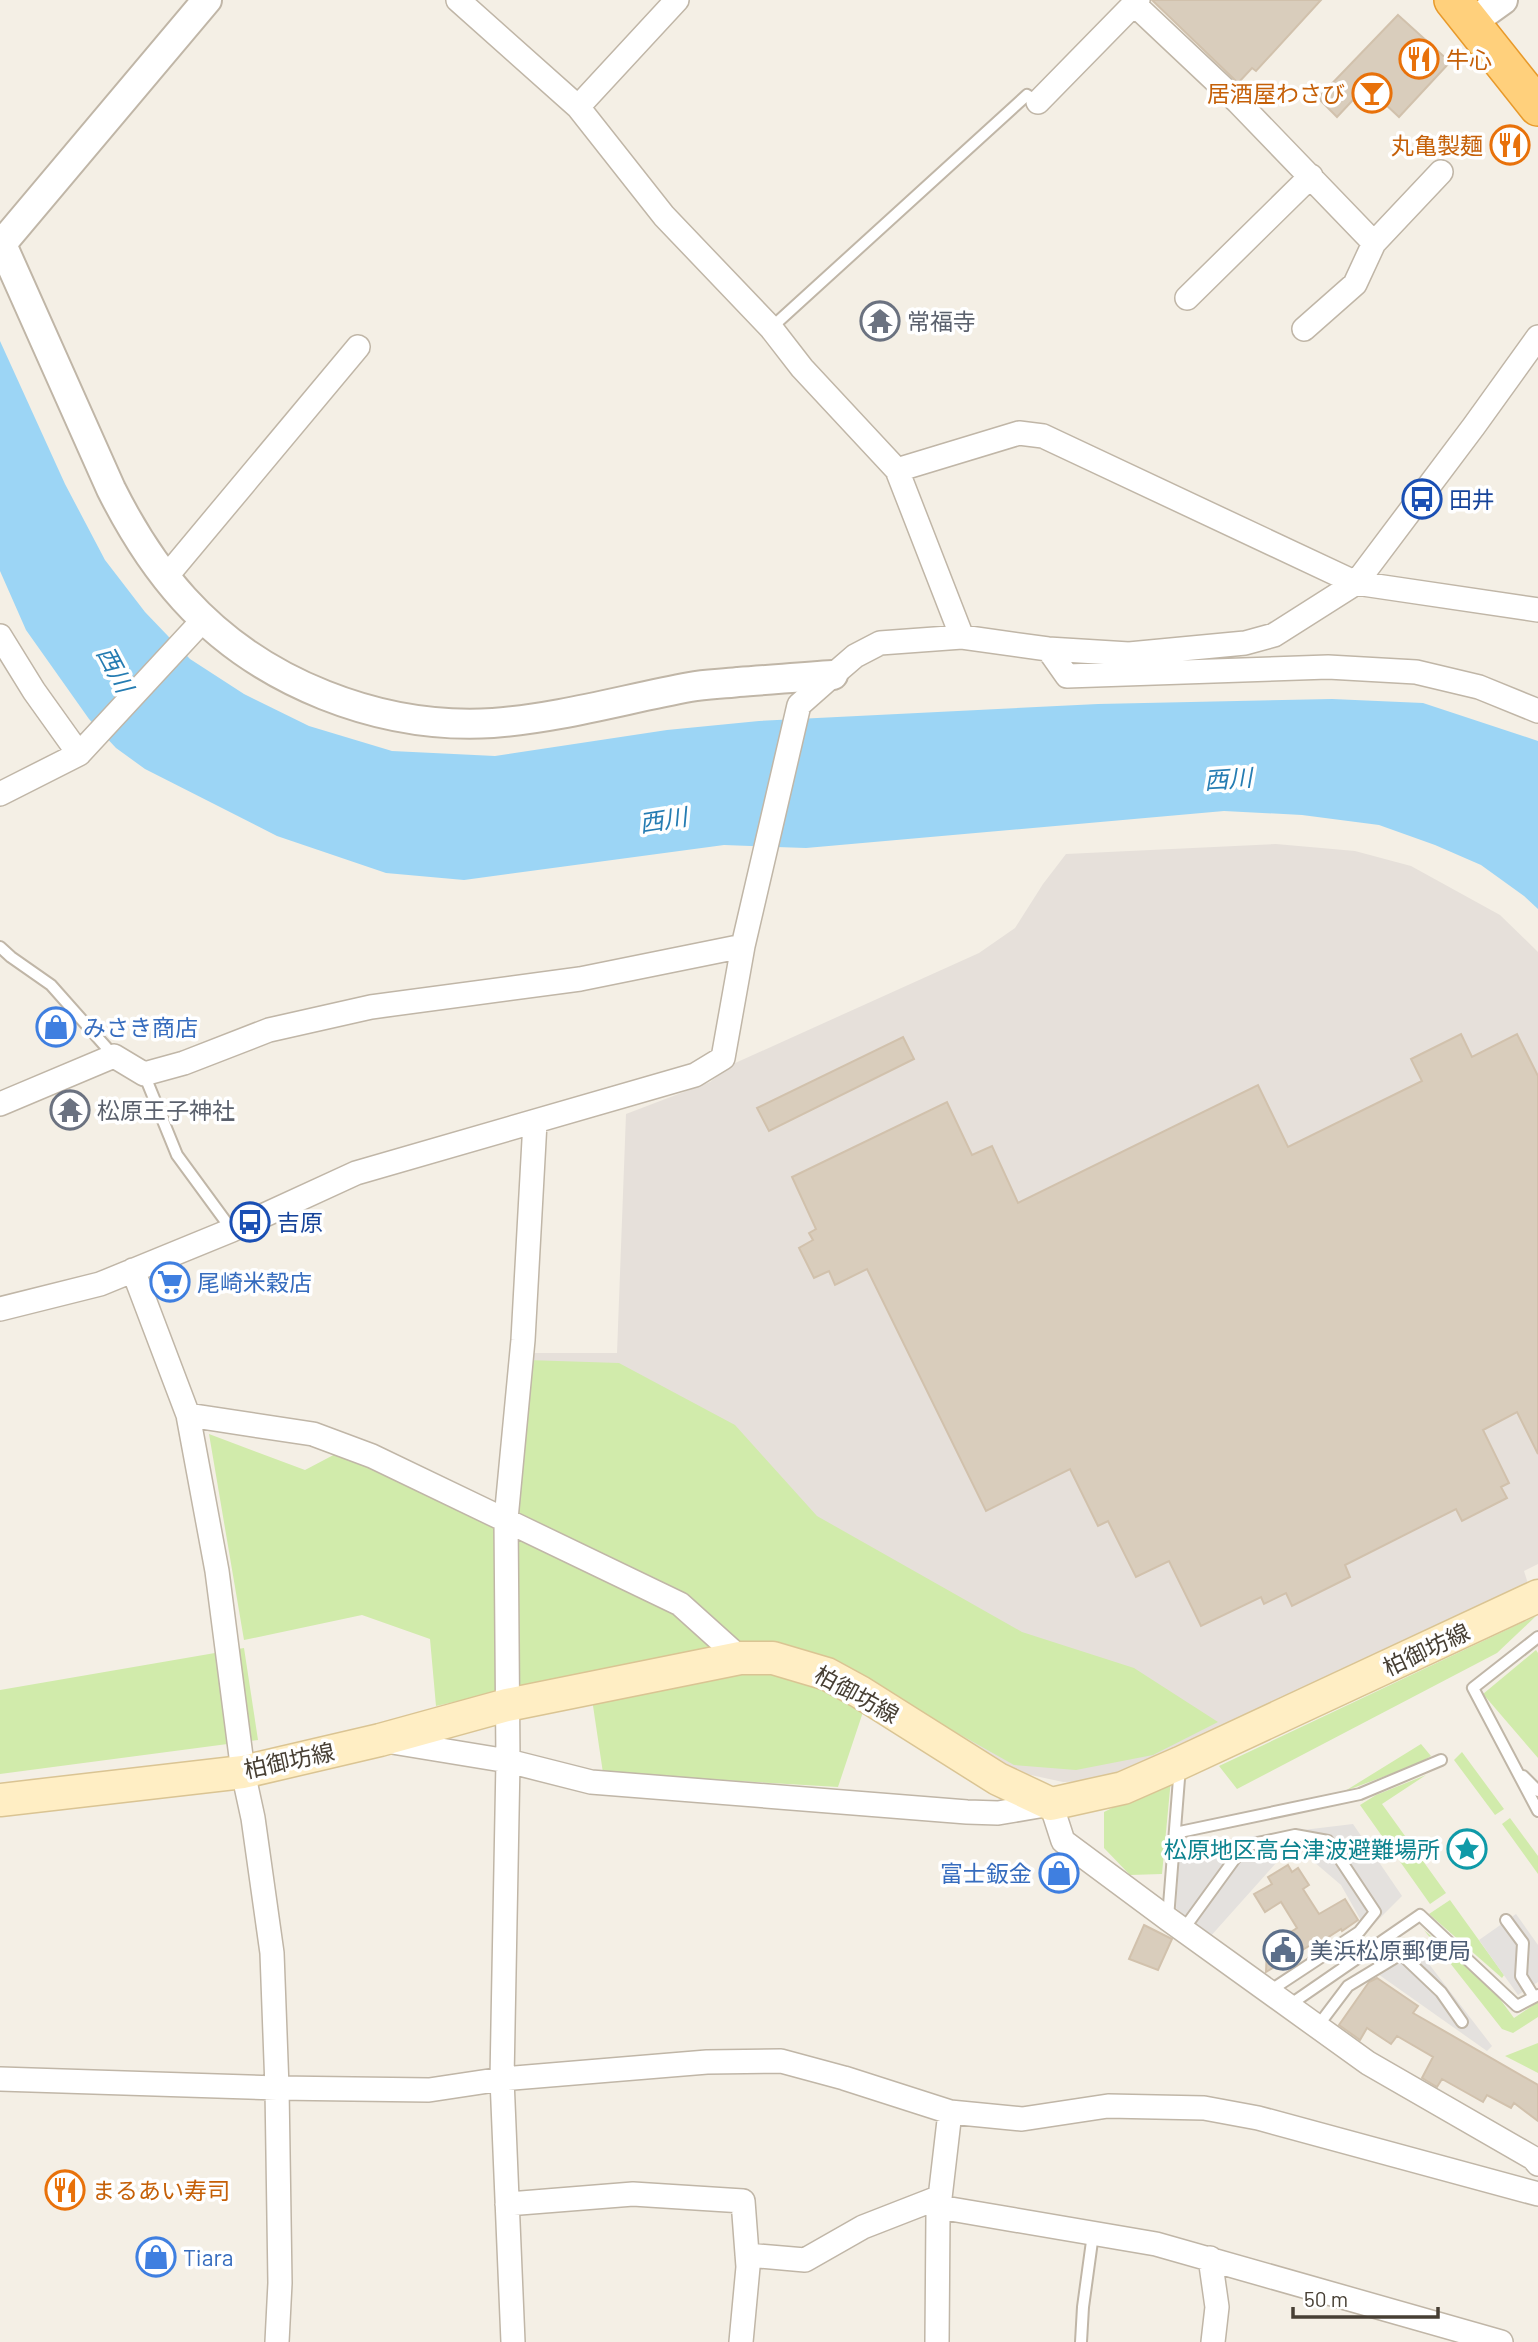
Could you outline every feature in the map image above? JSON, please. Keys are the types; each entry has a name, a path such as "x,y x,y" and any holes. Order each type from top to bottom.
{"highway":[{"path":"1462,11 1538,107"}],"main road":[{"name":"柏御坊線","path":"0,1800 243,1772 380,1740 507,1705 740,1658 773,1658 827,1674 998,1779 1051,1804 1123,1788 1538,1596"}],"street":[{"path":"207,0 1,243 111,489 149,556 166,578 235,646 311,690 374,710 416,719 492,723 560,713 694,686 832,675"},
{"path":"458,0 578,107 664,216 771,328 802,368 897,470 962,638"},
{"path":"578,107 677,0"},
{"path":"1462,11 1503,0"},
{"path":"1038,102 1136,2 1238,102 1374,243"},
{"path":"1304,329 1354,284 1374,243 1441,172"},
{"path":"1187,298 1311,176"},
{"path":"0,1310 100,1284 232,1230 356,1173 695,1075 723,1058 743,946 799,705 832,675 855,656 880,643 962,638 1048,649 1129,654 1245,643 1273,635 1356,583 1538,337"},
{"path":"166,578 358,346"},
{"path":"897,470 1019,433 1043,436 1356,583 1538,610"},
{"path":"0,794 83,749 205,619"},
{"path":"0,636 34,691 83,749"},
{"path":"1048,649 1068,676 1328,667 1416,672 1479,687 1538,711"},
{"path":"0,1104 114,1056 144,1074 184,1063 269,1030 372,1007 580,979 743,946"},
{"path":"513,2342 502,2079 508,1761 506,1519 523,1340 535,1122"},
{"path":"133,1270 188,1415 217,1571 243,1772 253,1818 272,1953 280,2283 277,2342"},
{"path":"188,1415 313,1434 372,1456 680,1604 740,1658"},
{"path":"380,1740 508,1761 591,1782 967,1812 998,1813 1051,1804 1063,1842 1175,1925 1368,2063 1538,2164"},
{"path":"0,2079 429,2090 502,2079 707,2062 782,2061 950,2112 1022,2119 1108,2106 1204,2108 1258,2118 1538,2194"},
{"path":"937,2342 939,2202 950,2112"},
{"path":"507,2204 633,2194 743,2201 748,2267 741,2342"},
{"path":"747,2255 805,2260 863,2227 939,2202 1093,2234 1156,2244 1502,2342"},
{"path":"1210,2258 1217,2307 1213,2342"}],"lane":[{"path":"771,328 1027,95 1038,102"},
{"path":"0,947 51,985 114,1056"},
{"path":"144,1074 177,1156 232,1230"},
{"path":"1538,1637 1473,1688 1538,1811"},
{"path":"1175,1833 1360,1794 1441,1760"},
{"path":"1175,1925 1175,1833 1180,1763"},
{"path":"1514,1766 1538,1791"},
{"path":"1175,1925 1244,1846 1295,1835 1328,1841 1375,1912 1359,1932 1268,1992"},
{"path":"1287,2006 1420,1915 1517,2006 1536,1996 1521,1976 1523,1943 1506,1920"},
{"path":"1317,2027 1348,1986 1401,1954 1441,1992 1462,2022"},
{"path":"1082,2342 1083,2307 1093,2234"}],"shaded area":[{"path":"1276,844 1355,851 1411,866 1500,915 1538,952 1538,1564 1524,1571 1529,1587 1131,1771 1092,1781 1063,1782 1017,1772 861,1682 511,1696 529,1353 617,1353 626,1114 710,1082 733,1064 979,953 1015,928 1066,854"},
{"path":"1353,1824 1402,1896 1367,1931 1341,1885 1293,1844 1209,1938 1176,1908 1180,1845"},
{"path":"1516,1914 1538,1945 1538,1982 1518,1995 1479,1940"},
{"path":"1412,1942 1492,2046 1487,2051 1368,1967"}],"green space":[{"path":"527,1360 619,1363 735,1425 817,1516 1022,1632 1134,1668 1218,1722 1153,1755 1076,1770 1014,1765 872,1685 838,1787 603,1773 588,1672 436,1706 430,1639 362,1615 244,1640 209,1434 305,1470 343,1450 513,1532"},
{"path":"1536,1616 1497,1653 1237,1789 1219,1766"},
{"path":"244,1648 258,1740 0,1774 0,1690"},
{"path":"1536,1650 1538,1653 1538,1758 1483,1694"},
{"path":"1421,1744 1431,1756 1418,1764 1345,1791"},
{"path":"1462,1752 1504,1809 1495,1815 1454,1760"},
{"path":"1426,1775 1382,1804 1446,1893 1430,1904 1360,1805 1376,1795"},
{"path":"1171,1779 1162,1874 1130,1875 1104,1848 1104,1812"},
{"path":"1510,1818 1538,1856 1538,1874 1502,1824"},
{"path":"1450,1900 1504,1975 1502,1978 1429,1914"},
{"path":"1424,1930 1494,1991 1514,2018 1538,2002 1538,2017 1513,2033 1502,2029"},
{"path":"1538,2043 1538,2073 1505,2056"}],"water":[{"name":"西川","path":"0,341 65,484 105,560 145,612 190,659 244,694 309,726 392,751 495,756 667,730 759,721 1098,704 1332,699 1423,703 1538,741 1538,909 1481,865 1435,845 1379,825 1302,815 1224,811 806,848 724,845 464,880 386,873 277,836 145,769 116,748 89,719 26,630 0,571"}],"building":[{"path":"1152,0 1321,0 1256,71 1252,68 1238,83"},
{"path":"1398,15 1450,62 1399,117 1366,86 1337,117 1318,98"},
{"path":"1461,1034 1472,1057 1517,1034 1538,1076 1538,1454 1517,1412 1483,1430 1509,1483 1501,1487 1507,1498 1462,1521 1456,1509 1345,1565 1350,1577 1292,1606 1286,1593 1264,1604 1261,1597 1201,1626 1169,1561 1136,1577 1108,1521 1098,1526 1070,1469 986,1511 867,1269 835,1285 829,1271 814,1278 799,1248 813,1240 809,1233 816,1229 792,1177 947,1102 972,1155 992,1146 1018,1203 1258,1085 1288,1147 1422,1081 1411,1059"},
{"path":"903,1037 914,1059 769,1131 757,1108"},
{"path":"1288,1865 1292,1872 1298,1868 1309,1885 1303,1889 1319,1914 1345,1899 1358,1920 1266,1972 1267,1947 1297,1928 1281,1902 1265,1912 1254,1894 1272,1884 1268,1877"},
{"path":"1144,1925 1172,1939 1158,1970 1129,1959"},
{"path":"1377,1978 1418,2006 1413,2013 1538,2085 1538,2121 1514,2103 1511,2108 1487,2095 1483,2102 1442,2079 1437,2087 1422,2078 1433,2057 1397,2036 1391,2044 1367,2028 1360,2040 1339,2025 1369,1982"}],"place":[{"name":"牛心","path":"1419,59"},
{"name":"居酒屋わさび","path":"1372,93"},
{"name":"丸亀製麺","path":"1510,145"},
{"name":"常福寺","path":"880,321"},
{"name":"田井","path":"1422,499"},
{"name":"みさき商店","path":"56,1027"},
{"name":"松原王子神社","path":"70,1110"},
{"name":"吉原","path":"250,1222"},
{"name":"尾崎米穀店","path":"170,1282"},
{"name":"松原地区高台津波避難場所","path":"1467,1849"},
{"name":"富士鈑金","path":"1059,1873"},
{"name":"美浜松原郵便局","path":"1283,1950"},
{"name":"まるあい寿司","path":"65,2190"},
{"name":"Tiara","path":"156,2257"}]}
